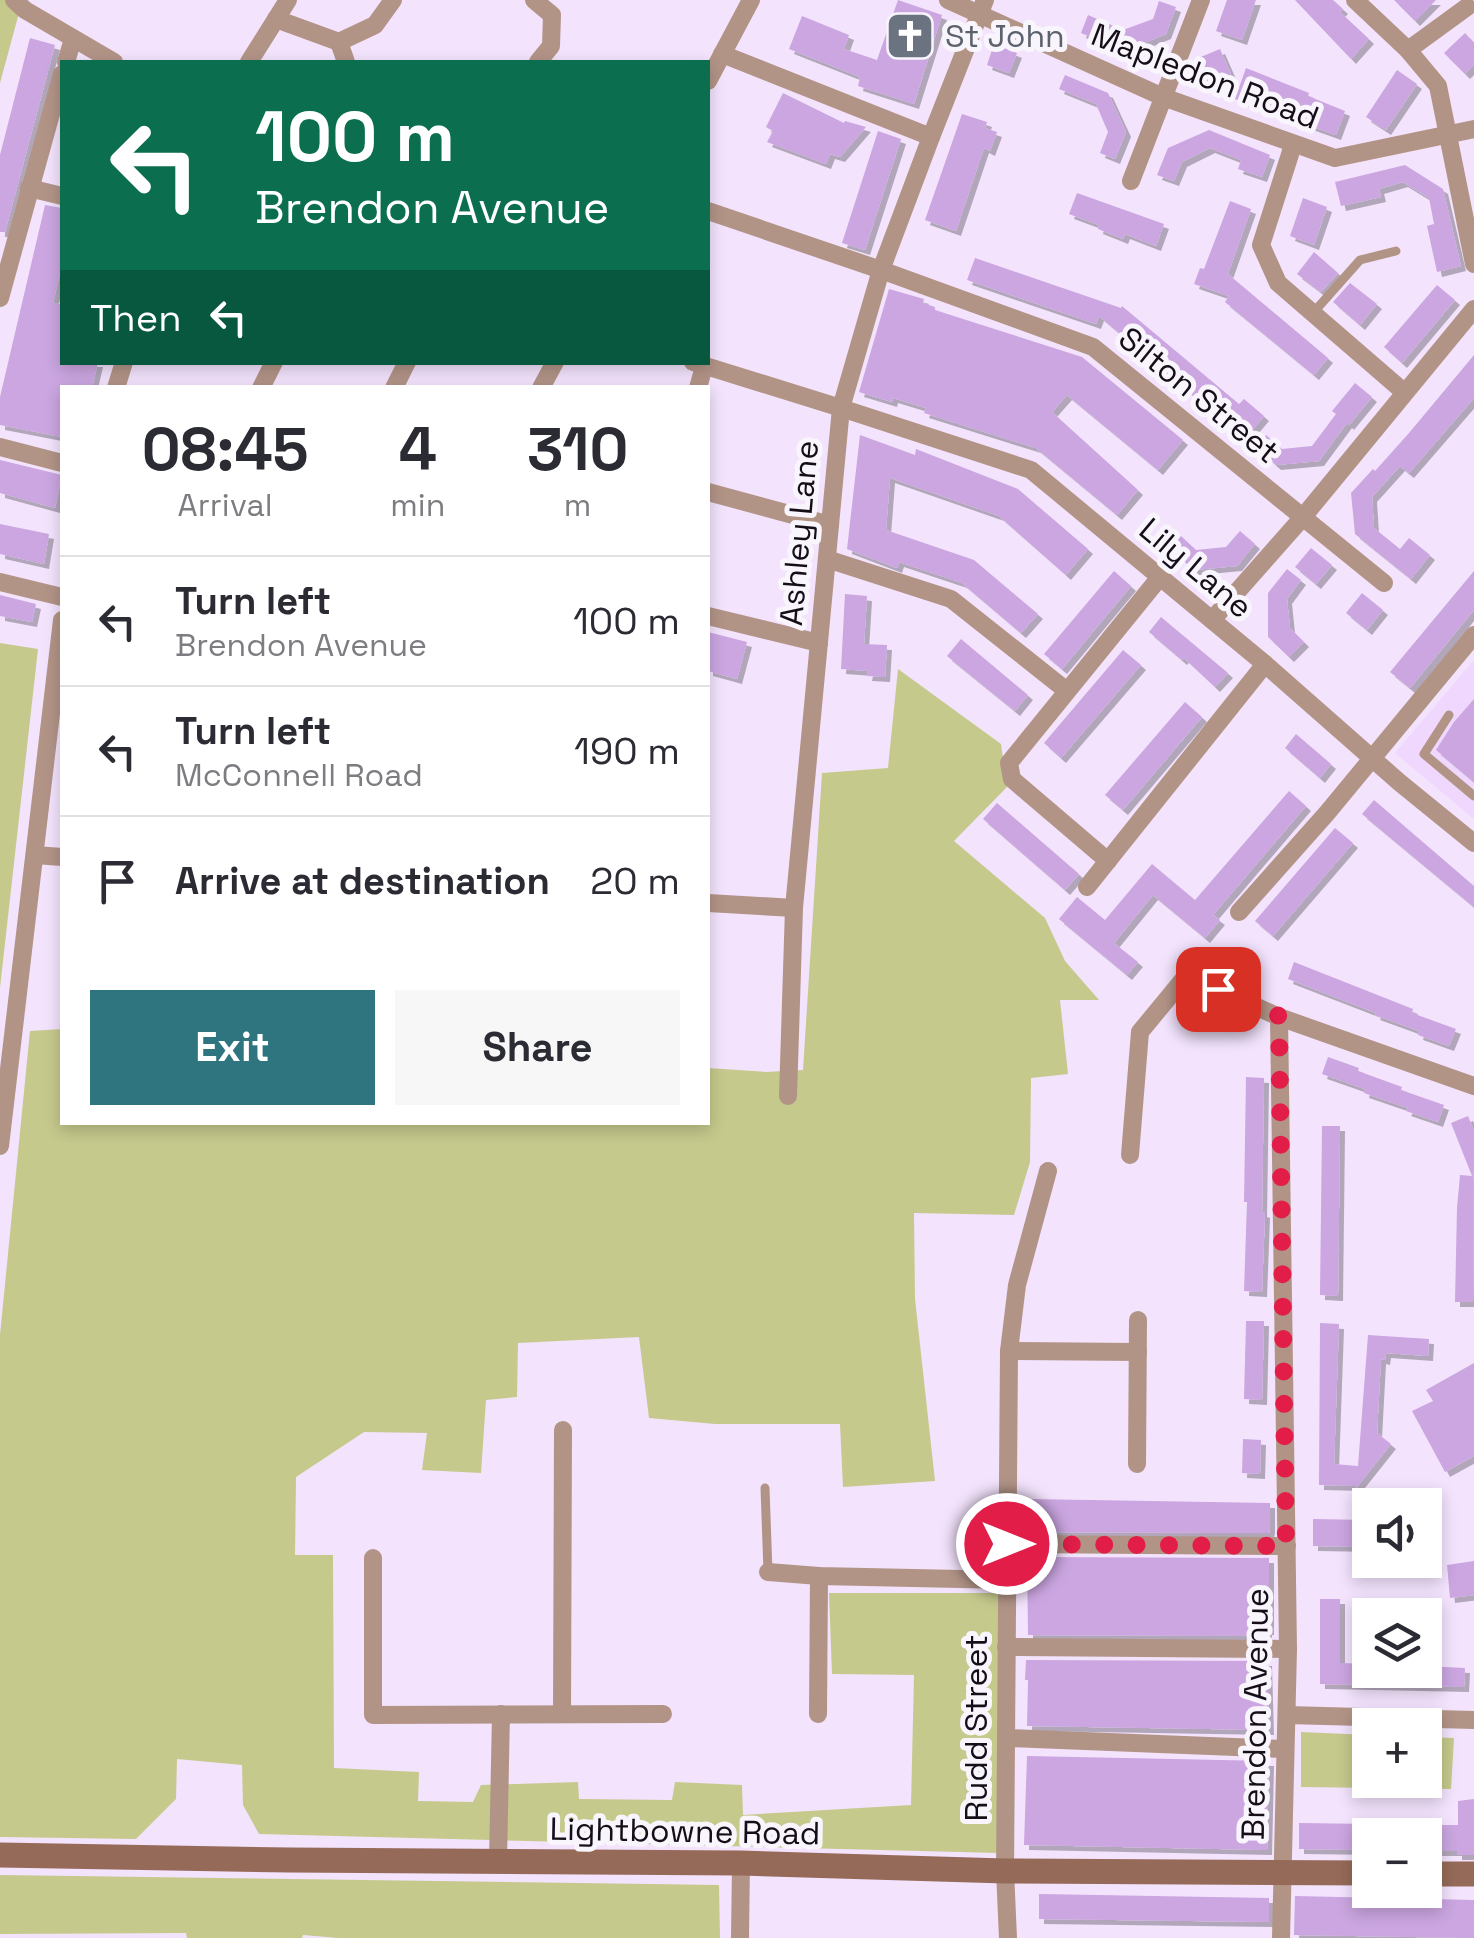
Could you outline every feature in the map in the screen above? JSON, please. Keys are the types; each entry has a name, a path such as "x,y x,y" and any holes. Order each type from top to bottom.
{"main road":[{"name":"Lightbowne Road","path":"0,1855 1352,1874"},
{"path":"1442,1874 1474,1874"}],"street":[{"path":"14,0 110,60"},
{"path":"249,60 288,0"},
{"path":"276,19 338,42 375,25 393,0"},
{"path":"534,0 552,15 551,46 540,60"},
{"path":"710,77 751,0"},
{"name":"Mapledon Road","path":"948,0 983,8 1163,97 1335,158 1474,128"},
{"path":"1131,181 1202,0"},
{"path":"1355,0 1408,50 1438,86 1473,252"},
{"path":"1408,50 1468,6"},
{"name":"Ashley Lane","path":"788,1096 794,908 841,408 881,270 983,8"},
{"path":"67,60 73,39"},
{"path":"338,42 345,60"},
{"path":"722,54 930,137"},
{"path":"0,298 60,81"},
{"path":"1293,144 1261,245 1278,283 1404,392"},
{"path":"29,188 60,196"},
{"name":"Silton Street","path":"710,213 1093,347 1384,583"},
{"path":"1212,620 1303,517 1474,308"},
{"name":"Lily Lane","path":"702,365 1031,470 1474,843"},
{"path":"0,447 60,462"},
{"path":"710,493 830,525"},
{"path":"827,559 951,600 1066,691"},
{"path":"1108,861 1012,779 1010,763 1160,577"},
{"path":"0,582 60,597"},
{"path":"710,616 819,643"},
{"path":"1239,912 1327,814 1474,635"},
{"path":"0,1146 60,637"},
{"path":"1087,886 1265,664"},
{"path":"34,854 60,856"},
{"path":"710,904 794,908"},
{"path":"1130,1155 1140,1032 1188,975 1279,1016 1474,1086"},
{"name":"Brendon Avenue","path":"1279,1016 1288,1648 1281,1938"},
{"name":"Rudd Street","path":"1008,1938 1005,1870 1009,1352 1017,1286 1048,1171"},
{"path":"1137,1464 1138,1320"},
{"path":"1009,1352 1138,1352"},
{"path":"562,1714 563,1430"},
{"path":"1007,1544 1286,1546"},
{"path":"372,1558 372,1715 662,1714"},
{"path":"768,1572 1007,1580"},
{"path":"818,1576 818,1714"},
{"path":"1006,1647 1288,1648"},
{"path":"498,1861 501,1714"},
{"path":"1287,1715 1474,1720"},
{"path":"1006,1738 1284,1748"},
{"path":"740,1938 741,1863"}],"lane":[{"path":"1313,313 1360,260 1396,251"},
{"path":"1449,716 1424,754 1474,796"},
{"path":"766,1488 768,1572"}],"shaded area":[{"path":"1474,660 1474,819 1395,753"}],"green space":[{"path":"0,0 7,0 19,13 0,83"},
{"path":"0,643 38,649 0,988"},
{"path":"898,669 1001,744 1007,787 954,841 1045,918 1065,961 1099,1000 1060,1000 1068,1074 1031,1078 1030,1162 1014,1215 914,1213 915,1299 935,1481 843,1487 840,1424 715,1424 649,1418 639,1337 518,1343 517,1397 486,1400 481,1473 422,1470 427,1433 364,1432 296,1477 295,1555 333,1555 334,1768 419,1772 418,1801 473,1802 481,1785 578,1782 579,1799 672,1800 675,1782 742,1785 743,1815 911,1805 914,1675 832,1674 829,1593 1002,1593 998,1853 259,1834 243,1805 242,1765 177,1759 176,1799 136,1839 0,1837 0,1335 30,1031 60,1029 60,1125 710,1125 710,1068 803,1070 822,773 888,768"},
{"path":"1301,1732 1352,1734 1352,1788 1301,1787"},
{"path":"1442,1738 1454,1738 1451,1789 1442,1789"},
{"path":"0,1875 719,1885 720,1938 0,1934"}],"building":[{"name":"St John","path":"898,0 942,15 914,104 858,86 860,77 789,49 802,16 849,35 844,49 877,60"},
{"path":"1227,0 1256,0 1242,40 1216,31"},
{"path":"1295,0 1333,0 1369,39 1351,59"},
{"path":"1394,0 1436,0 1415,21"},
{"path":"1159,1 1176,7 1166,34 1124,51 1081,33 1088,15 1123,30 1153,19"},
{"path":"1465,33 1474,43 1474,65 1465,74 1444,53"},
{"path":"30,38 55,45 5,232 0,232 0,155"},
{"path":"994,44 1017,53 1009,73 987,65"},
{"path":"1220,49 1231,74 1207,85 1196,59"},
{"path":"1246,68 1345,111 1336,135 1235,99"},
{"path":"1397,70 1417,84 1386,130 1366,117"},
{"path":"1065,75 1108,93 1126,132 1115,159 1100,153 1108,132 1096,104 1059,89"},
{"path":"783,93 844,123 866,127 840,157 830,154 826,164 767,142 773,131 766,127"},
{"path":"962,114 987,122 985,128 997,132 990,151 984,148 956,231 925,220"},
{"path":"1209,130 1270,155 1262,177 1238,169 1241,160 1210,148 1182,162 1174,181 1157,175 1168,148"},
{"path":"878,131 901,139 865,250 842,243"},
{"path":"1405,165 1443,189 1461,266 1437,272 1427,226 1434,224 1429,198 1403,182 1379,189 1381,197 1341,206 1335,182"},
{"path":"1077,193 1164,224 1156,246 1125,234 1123,239 1069,214"},
{"path":"1303,198 1327,207 1314,245 1290,236"},
{"path":"1230,201 1251,209 1228,274 1328,358 1314,375 1225,302 1229,296 1194,284 1200,268 1204,269"},
{"path":"45,205 60,208 60,273 53,303 60,304 60,365 97,365 93,385 60,385 60,437 0,425 0,397"},
{"path":"1314,252 1338,273 1321,292 1297,274"},
{"path":"975,258 1122,306 1239,404 1244,399 1264,416 1249,434 1213,402 1208,408 1099,316 1096,324 967,280"},
{"path":"1350,283 1377,304 1360,325 1333,302"},
{"path":"1437,285 1455,300 1402,363 1384,347"},
{"path":"889,289 924,299 923,303 935,310 1082,357 1183,440 1158,470 1067,395 1052,412 1138,490 1117,515 1036,448 924,413 926,408 859,392"},
{"path":"1474,355 1474,398 1409,473 1400,466 1372,497 1374,528 1400,549 1409,538 1430,555 1411,579 1355,534 1351,493 1409,433"},
{"path":"1355,383 1372,397 1319,461 1276,465 1256,447 1266,435 1282,449 1312,446 1336,414 1332,411"},
{"path":"860,435 915,455 916,449 1018,489 1088,549 1066,575 999,516 890,478 886,530 974,560 1038,614 1021,633 962,583 899,562 897,568 847,549"},
{"path":"0,460 60,475 55,508 0,493"},
{"path":"0,524 49,534 44,564 0,554"},
{"path":"1240,531 1255,544 1237,566 1194,570 1170,548 1181,536 1196,550 1226,547"},
{"path":"1311,548 1332,565 1316,584 1295,567"},
{"path":"1287,569 1301,580 1287,599 1290,628 1304,642 1289,657 1268,637 1268,593"},
{"path":"1114,571 1131,586 1062,669 1044,654"},
{"path":"1474,571 1474,610 1410,688 1390,672"},
{"path":"1362,593 1383,610 1367,630 1346,613"},
{"path":"845,594 867,596 864,644 887,645 885,677 841,669"},
{"path":"0,595 36,604 32,622 0,616"},
{"path":"1161,617 1228,673 1215,687 1149,632"},
{"path":"710,633 747,642 737,679 710,672"},
{"path":"961,639 1028,695 1015,711 947,656"},
{"path":"1123,650 1141,665 1061,758 1044,743"},
{"path":"1474,699 1474,782 1436,750"},
{"path":"1185,702 1202,717 1123,810 1105,795"},
{"path":"1296,734 1331,764 1320,778 1285,748"},
{"path":"1289,791 1306,806 1213,915 1220,920 1205,938 1153,895 1114,943 1138,962 1127,975 1059,919 1077,897 1105,920 1152,864 1195,900"},
{"path":"1374,800 1474,886 1474,907 1362,814"},
{"path":"997,803 1079,874 1065,890 983,819"},
{"path":"1335,828 1353,843 1273,936 1255,921"},
{"path":"1294,962 1456,1029 1449,1046 1288,979"},
{"path":"1328,1057 1444,1105 1438,1122 1322,1074"},
{"path":"1246,1077 1264,1078 1262,1292 1244,1291"},
{"path":"1468,1116 1474,1131 1473,1302 1455,1302 1460,1175 1472,1176 1451,1123"},
{"path":"1322,1126 1340,1126 1338,1296 1320,1295"},
{"path":"1246,1321 1264,1321 1262,1400 1244,1399"},
{"path":"1320,1323 1339,1324 1334,1464 1358,1466 1368,1335 1429,1339 1428,1356 1386,1353 1385,1360 1381,1359 1377,1433 1391,1444 1356,1488 1319,1485"},
{"path":"1474,1363 1474,1456 1445,1472 1412,1411 1433,1401 1426,1390"},
{"path":"1243,1439 1261,1440 1260,1474 1242,1473"},
{"path":"1029,1499 1270,1503 1270,1528 1269,1533 1028,1532"},
{"path":"1313,1519 1352,1520 1352,1547 1313,1546"},
{"path":"1027,1557 1269,1558 1269,1630 1267,1636 1028,1635"},
{"path":"1474,1561 1474,1595 1450,1598 1447,1565"},
{"path":"1320,1599 1340,1599 1340,1663 1352,1663 1352,1685 1320,1684"},
{"path":"1026,1660 1267,1661 1269,1730 1027,1726"},
{"path":"1442,1667 1465,1668 1464,1687 1442,1687"},
{"path":"1027,1756 1269,1761 1267,1850 1024,1845"},
{"path":"1474,1799 1474,1855 1442,1851 1442,1825 1458,1825 1458,1801"},
{"path":"1299,1823 1352,1824 1352,1850 1299,1849"},
{"path":"1039,1894 1269,1898 1269,1922 1039,1919"},
{"path":"1295,1896 1352,1897 1352,1908 1442,1908 1442,1899 1474,1900 1474,1938 1294,1935"}],"place":[{"name":"St John","path":"910,36"}],"route":[{"path":"1007,1544 1286,1546 1279,1016 1218,989"}]}
